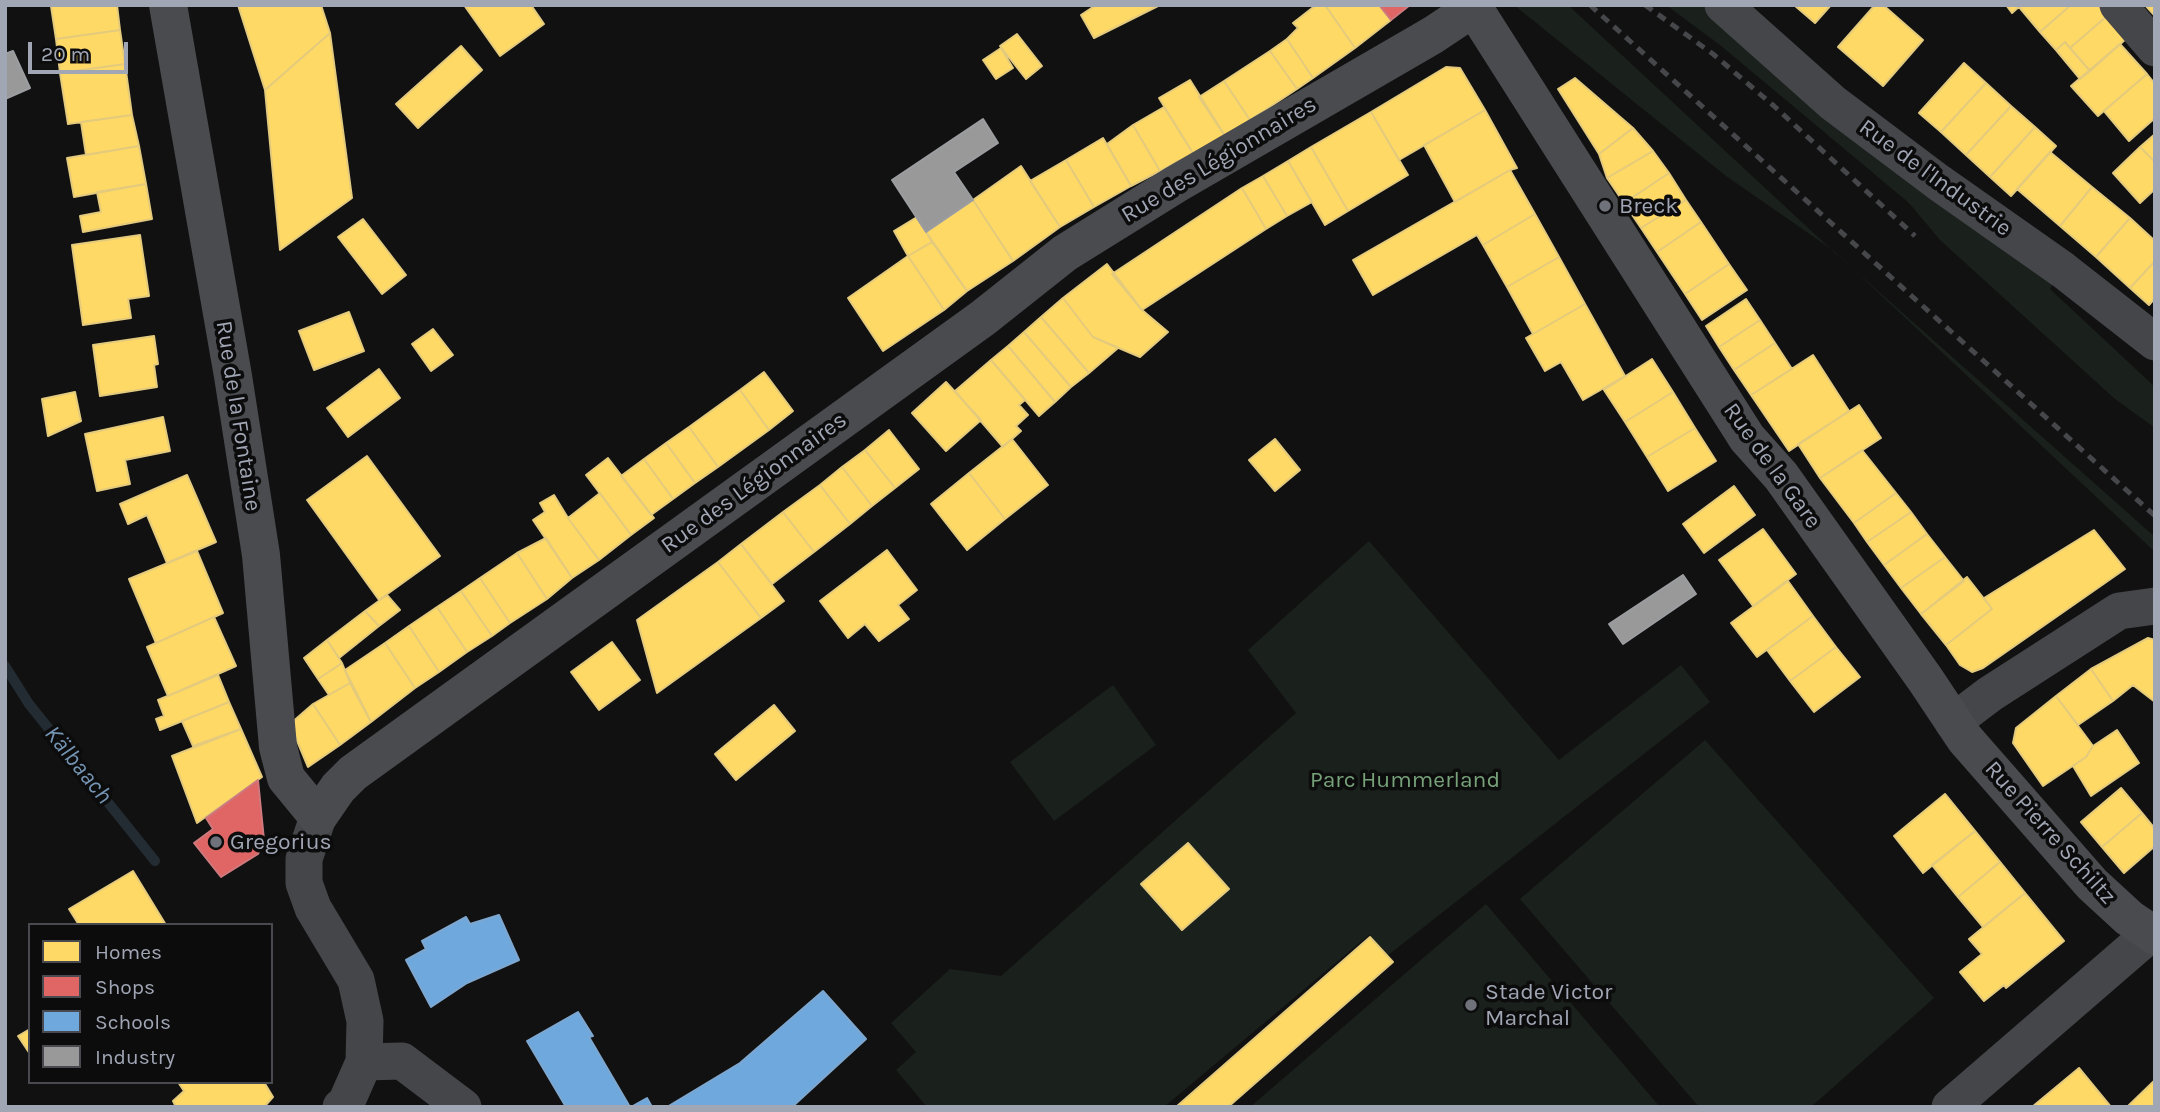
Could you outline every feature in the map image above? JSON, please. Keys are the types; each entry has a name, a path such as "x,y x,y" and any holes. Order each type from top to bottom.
{"street":[{"name":"Rue de la Fontaine","path":"168,5 261,555 278,747 286,778 318,817"},
{"name":"Rue de l'Industrie","path":"1723,5 1844,111 2153,337"},
{"path":"2118,5 2155,48"},
{"name":"Rue des Légionnaires","path":"341,1107 346,1102 364,1062 365,1021 356,980 313,908 304,883 304,859 318,817 338,788 353,773 983,318 1065,253 1176,184 1433,35 1472,6"},
{"name":"Rue de la Gare","path":"1472,6 1747,438 1781,476 1953,722"},
{"path":"1953,722 1990,694 2119,611 2155,606"},
{"name":"Rue Pierre Schiltz","path":"1953,722 2092,884 2129,918 2153,935"},
{"path":"1950,1107 2153,935"},
{"path":"364,1062 402,1061 463,1107"}],"green space":[{"path":"1514,5 1568,5 1830,248 1726,176"},
{"path":"1666,5 1710,5 2056,279 2050,289 2155,387 2155,428 2115,399 1940,240 1909,203 1720,45"},
{"path":"1852,268 2155,537 2155,552"},
{"name":"Parc Hummerland","path":"1369,541 1559,760 1681,665 1710,702 1387,956 1369,935 1164,1107 927,1107 896,1070 916,1052 891,1023 950,969 1001,976 1296,713 1248,650"},
{"path":"1113,685 1156,745 1054,821 1010,762"},
{"path":"1705,740 1934,998 1811,1107 1699,1107 1520,899"},
{"name":"Stade Victor Marchal","path":"1486,904 1660,1107 1250,1107"}],"building: Homes":[{"path":"117,5 120,30 56,39 51,6"},
{"path":"238,5 321,5 330,33 265,90"},
{"path":"464,5 531,5 544,24 500,56"},
{"path":"1096,5 1160,5 1094,38 1081,15"},
{"path":"1316,5 1325,5 1355,48 1313,78 1287,39 1298,28 1293,23"},
{"path":"1325,5 1379,5 1391,20 1355,48"},
{"path":"1794,5 1831,5 1815,23"},
{"path":"1875,5 1883,5 1923,40 1883,86 1838,47"},
{"path":"2006,5 2021,5 2012,13"},
{"path":"2071,5 2040,32 2019,7"},
{"path":"2071,5 2098,5 2107,16 2070,48 2065,42 2056,50 2040,32"},
{"path":"2145,5 2155,5 2155,16"},
{"path":"2107,16 2127,38 2090,71 2070,48"},
{"path":"120,30 125,64 60,73 56,39"},
{"path":"330,33 352,198 280,250 265,90"},
{"path":"1017,34 1042,66 1026,79 1000,46"},
{"path":"1287,39 1313,78 1297,89 1270,51"},
{"path":"2065,42 2090,71 2080,79 2056,50"},
{"path":"2120,44 2147,74 2098,116 2071,86"},
{"path":"461,46 482,70 418,128 396,104"},
{"path":"1001,48 1013,68 996,79 983,60"},
{"path":"1270,51 1297,89 1250,120 1224,81"},
{"path":"1964,63 1986,83 1941,132 1919,113"},
{"path":"125,64 132,115 68,124 60,73"},
{"path":"1446,67 1460,68 1485,110 1399,160 1371,112"},
{"path":"2147,74 2155,84 2155,118 2129,141 2104,111"},
{"path":"1575,78 1633,128 1599,154 1558,89"},
{"path":"1190,80 1225,136 1194,155 1159,98"},
{"path":"1224,81 1250,120 1225,136 1199,97"},
{"path":"1986,83 2011,106 1966,155 1941,132"},
{"path":"2011,106 2035,127 1990,177 1966,155"},
{"path":"1164,107 1194,155 1160,171 1133,125"},
{"path":"1485,110 1517,168 1455,202 1424,145"},
{"path":"1371,112 1408,175 1348,211 1311,147"},
{"path":"132,115 139,146 86,155 81,122"},
{"path":"1133,125 1160,171 1131,186 1107,144"},
{"path":"2035,127 2056,146 2011,196 1990,177"},
{"path":"1633,128 1653,151 1607,178 1599,154"},
{"path":"2155,134 2155,162 2140,147"},
{"path":"1103,138 1131,186 1094,207 1066,160"},
{"path":"139,146 146,184 74,197 67,158"},
{"path":"1311,147 1348,211 1325,225 1288,161"},
{"path":"2140,147 2155,162 2155,189 2140,203 2113,173"},
{"path":"1653,151 1669,173 1624,203 1607,178"},
{"path":"2050,152 2092,187 2060,226 2017,189"},
{"path":"1066,160 1094,207 1060,227 1030,181"},
{"path":"1288,161 1312,202 1287,216 1263,176"},
{"path":"1021,166 1060,227 1013,261 973,200"},
{"path":"1510,170 1535,214 1483,245 1477,235 1373,295 1353,260"},
{"path":"1669,173 1686,200 1641,228 1624,203"},
{"path":"1263,176 1287,216 1266,229 1242,188"},
{"path":"146,184 152,219 83,232 80,216 101,212 97,192"},
{"path":"2092,187 2130,218 2096,257 2060,226"},
{"path":"1242,188 1266,229 1142,310 1112,274"},
{"path":"973,200 1013,261 967,291 926,232"},
{"path":"1686,200 1701,222 1657,252 1641,228"},
{"path":"1535,214 1559,257 1507,287 1483,245"},
{"path":"917,217 932,242 908,256 894,231"},
{"path":"2130,218 2155,241 2155,261 2130,288 2096,257"},
{"path":"363,219 406,275 382,294 338,237"},
{"path":"1701,222 1729,264 1685,294 1657,252"},
{"path":"140,235 149,296 128,299 131,318 83,325 72,245"},
{"path":"932,242 967,291 944,310 908,256"},
{"path":"908,256 944,310 883,351 848,298"},
{"path":"1559,257 1585,304 1533,334 1507,287"},
{"path":"2155,261 2155,298 2149,305 2130,288"},
{"path":"1107,264 1142,310 1168,332 1140,357 1093,337 1063,298"},
{"path":"1729,264 1747,290 1702,320 1685,294"},
{"path":"1063,298 1093,337 1118,348 1089,373 1041,317"},
{"path":"1746,299 1760,320 1719,347 1706,326"},
{"path":"1585,304 1625,376 1583,400 1561,362 1545,371 1526,338"},
{"path":"349,312 364,351 314,370 299,331"},
{"path":"1041,317 1089,373 1071,387 1024,332"},
{"path":"1760,320 1775,343 1734,370 1719,347"},
{"path":"433,329 453,355 431,371 412,344"},
{"path":"1024,332 1071,387 1055,402 1008,346"},
{"path":"154,336 158,364 154,365 157,387 100,396 93,345"},
{"path":"1775,343 1792,369 1751,395 1734,370"},
{"path":"1008,346 1055,402 1039,416 991,360"},
{"path":"1813,355 1849,411 1789,451 1751,395"},
{"path":"1652,359 1673,392 1625,422 1604,390"},
{"path":"991,360 1025,400 1019,405 1028,415 1016,426 1021,431 1003,447 955,391"},
{"path":"379,369 400,398 348,437 327,408"},
{"path":"764,372 793,411 769,430 740,390"},
{"path":"946,382 981,420 946,451 912,413"},
{"path":"740,390 769,430 718,467 689,427"},
{"path":"75,392 81,421 48,436 42,399"},
{"path":"1673,392 1695,428 1647,457 1625,422"},
{"path":"1859,405 1881,438 1820,478 1798,444"},
{"path":"163,417 170,451 125,460 130,484 97,491 85,434"},
{"path":"689,427 718,467 695,483 666,443"},
{"path":"1695,428 1716,461 1668,491 1647,457"},
{"path":"889,430 919,469 895,488 865,450"},
{"path":"1012,439 1048,485 1005,519 969,473"},
{"path":"1275,439 1300,470 1275,491 1249,460"},
{"path":"666,443 695,483 673,499 644,459"},
{"path":"865,450 895,488 872,506 842,467"},
{"path":"1862,450 1896,493 1854,523 1820,478"},
{"path":"367,456 440,556 379,600 307,500"},
{"path":"608,458 654,518 631,535 586,475"},
{"path":"644,459 673,499 651,515 621,476"},
{"path":"842,467 872,506 850,524 820,485"},
{"path":"969,473 1005,519 967,550 931,504"},
{"path":"187,475 216,542 167,563 147,515 128,524 120,504"},
{"path":"820,485 850,524 814,552 783,512"},
{"path":"1734,486 1755,515 1704,553 1683,524"},
{"path":"600,493 631,535 599,560 568,518"},
{"path":"1896,493 1911,512 1867,542 1854,523"},
{"path":"554,495 599,560 572,578 533,520 545,512 540,503"},
{"path":"783,512 814,552 772,584 741,544"},
{"path":"1911,512 1927,534 1884,565 1867,542"},
{"path":"1763,529 1796,574 1753,606 1719,560"},
{"path":"2094,530 2125,569 1983,668 1972,672 1960,665 1946,645 1992,609 1984,598"},
{"path":"1927,534 1945,557 1901,588 1884,565"},
{"path":"546,538 572,578 547,599 517,553"},
{"path":"741,544 784,601 761,618 718,562"},
{"path":"887,550 917,590 898,605 909,619 879,641 865,624 848,638 820,601"},
{"path":"197,551 223,613 156,643 129,579"},
{"path":"517,553 547,599 510,623 480,578"},
{"path":"1945,557 1964,581 1921,614 1901,588"},
{"path":"718,562 761,618 657,693 637,620"},
{"path":"1967,577 1992,609 1946,645 1921,614"},
{"path":"480,578 510,623 492,636 461,591"},
{"path":"1788,581 1813,616 1757,657 1731,623"},
{"path":"461,591 492,636 467,652 437,607"},
{"path":"387,595 400,610 379,626 365,611"},
{"path":"437,607 467,652 439,672 409,626"},
{"path":"365,611 379,626 339,658 327,640"},
{"path":"1813,616 1836,647 1790,681 1767,650"},
{"path":"214,617 236,666 168,696 147,647"},
{"path":"409,626 439,672 415,688 385,643"},
{"path":"2148,638 2155,640 2155,702 2133,685 2113,701 2091,669"},
{"path":"327,640 342,663 318,679 304,658"},
{"path":"612,642 640,680 599,710 571,672"},
{"path":"385,643 415,688 371,722 345,670"},
{"path":"1836,647 1860,677 1814,712 1790,681"},
{"path":"342,663 350,683 329,695 318,679"},
{"path":"2091,669 2113,701 2078,725 2056,696"},
{"path":"218,675 229,702 160,730 156,719 164,716 158,700"},
{"path":"350,683 371,722 340,745 313,704"},
{"path":"2056,696 2093,746 2086,757 2043,786 2013,743 2016,728"},
{"path":"229,702 241,729 193,746 182,721"},
{"path":"313,704 340,745 308,767 290,724"},
{"path":"774,705 795,731 736,780 715,754"},
{"path":"241,729 262,777 197,823 172,756"},
{"path":"2117,730 2139,763 2091,796 2073,766 2086,757 2093,746"},
{"path":"2121,788 2142,813 2102,847 2081,822"},
{"path":"1945,794 1975,831 1923,873 1894,836"},
{"path":"2142,813 2155,829 2155,846 2124,873 2102,847"},
{"path":"1975,831 2000,862 1958,897 1932,865"},
{"path":"1188,843 1229,889 1182,930 1141,884"},
{"path":"2000,862 2025,893 1983,927 1958,897"},
{"path":"133,871 165,923 78,923 69,909"},
{"path":"2025,893 2064,941 2006,988 2004,985 1984,1001 1960,972 1982,954 1969,939"},
{"path":"1370,937 1393,962 1228,1107 1176,1107"},
{"path":"28,1030 28,1051 18,1036"},
{"path":"2079,1068 2111,1107 2032,1107"},
{"path":"2155,1080 2155,1107 2127,1107"},
{"path":"179,1084 265,1084 273,1097 264,1107 176,1107 173,1101 184,1091"}],"building: Shops":[{"path":"1379,5 1410,5 1391,20"},
{"path":"258,780 264,840 258,854 221,877 194,843 213,829 206,818"}],"building: Schools":[{"path":"499,915 519,960 467,983 431,1007 406,960 426,949 422,941 466,917 470,924"},
{"path":"823,991 866,1039 792,1107 667,1107 740,1063"},
{"path":"578,1012 593,1036 589,1037 630,1107 566,1107 527,1041"},
{"path":"647,1098 652,1107 631,1107"}],"building: Industry":[{"path":"13,51 30,88 5,99 5,54"},
{"path":"983,119 998,143 954,172 973,200 926,232 892,180"},
{"path":"1683,575 1696,594 1623,644 1609,624"}],"waterway":[{"name":"Kälbaach","path":"5,666 29,704 155,861"}],"railway":[{"path":"1590,5 2155,516"},
{"path":"1645,5 1713,54 1774,106 1915,236"}],"place":[{"name":"Breck","path":"1605,206"},
{"name":"Gregorius","path":"216,842"},
{"name":"Stade Victor Marchal","path":"1471,1005"}]}
